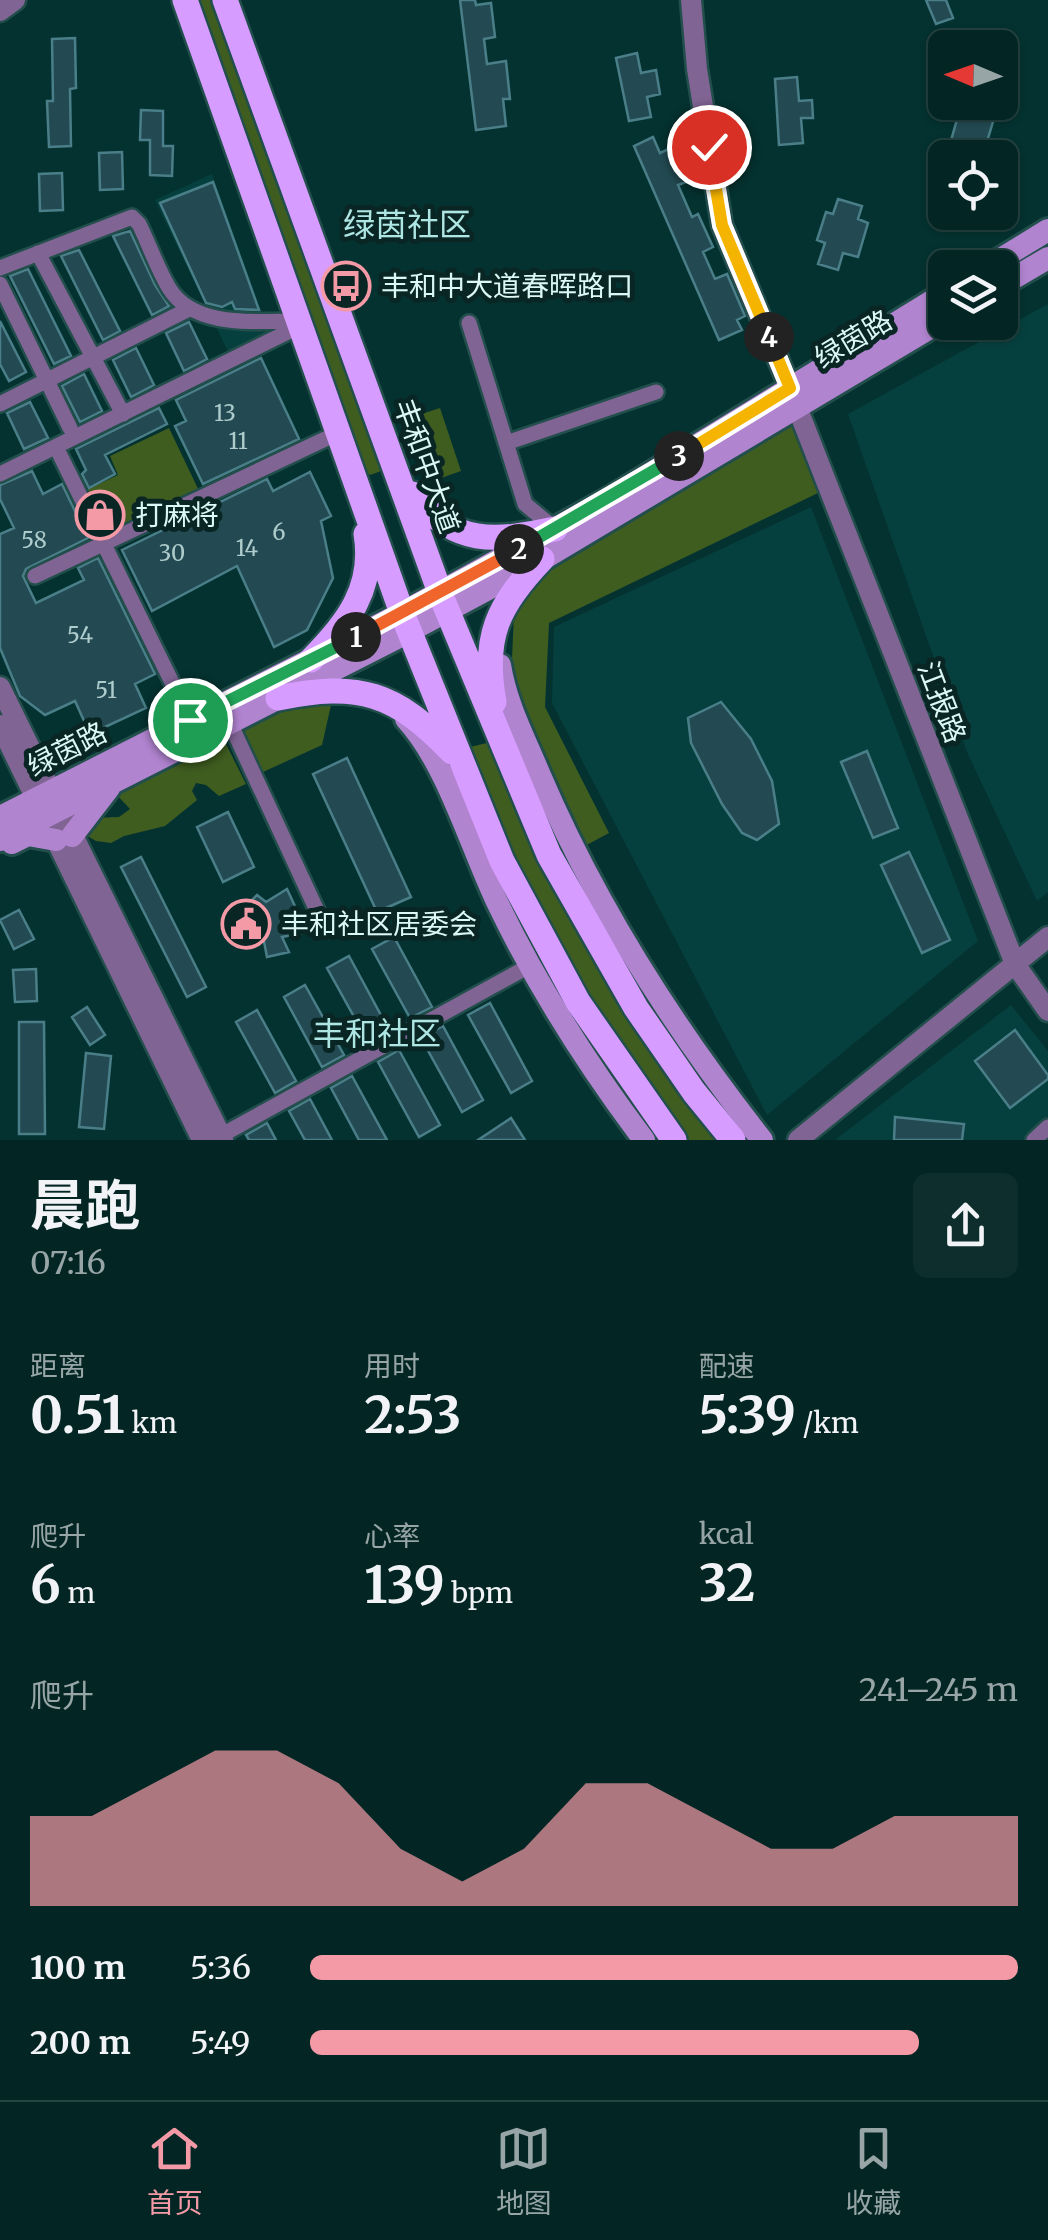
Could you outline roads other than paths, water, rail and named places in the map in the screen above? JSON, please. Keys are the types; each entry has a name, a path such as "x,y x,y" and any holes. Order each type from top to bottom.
{"main road":[{"path":"185,0 405,622 502,861 578,1002 674,1140"},
{"name":"丰和中大道","path":"226,0 444,601 549,854 636,1008 732,1140"},
{"path":"1040,256 1048,216"},
{"path":"1018,272 1040,256 1048,230"},
{"name":"绿茵路","path":"444,601 542,559 794,398 928,305"},
{"name":"绿茵路","path":"0,817 113,782 278,698 444,601 556,528 928,328"},
{"path":"399,479 430,516 452,530 478,538 511,538 556,528"},
{"path":"310,660 350,618 367,576 368,546 360,494"},
{"path":"502,746 490,681 490,642 513,590 542,559"},
{"name":"绿茵路","path":"0,840 47,804 190,720 310,660 405,622"},
{"path":"495,626 504,690 561,826 658,996 762,1140"},
{"path":"278,698 332,692 359,693 390,701 414,714 462,762"},
{"path":"390,701 427,748 530,965 593,1068 644,1140"},
{"path":"0,848 28,835 64,838 113,782"},
{"path":"502,861 500,842 507,832 524,829 549,854"}],"street":[{"path":"0,11 15,0"},
{"name":"江报路","path":"690,0 722,225 794,398 1015,964 1048,1011"},
{"path":"0,268 132,217 168,287 190,309 204,316 300,324"},
{"path":"38,253 122,414"},
{"path":"0,284 70,428"},
{"path":"0,404 190,309"},
{"path":"469,323 526,504 556,528"},
{"path":"0,474 300,324"},
{"path":"506,443 656,392"},
{"path":"36,576 338,433"},
{"path":"60,455 190,720"},
{"path":"0,687 47,804"},
{"path":"230,723 326,930"},
{"path":"0,725 47,804 215,1139 530,965"},
{"path":"798,1140 1048,937"},
{"path":"1034,1140 1048,1126"}],"place":[{"name":"丰和中大道春晖路口","path":"346,286"},
{"name":"打麻将","path":"100,515"},
{"name":"丰和社区居委会","path":"246,924"}],"district":[{"name":"绿茵社区","path":"407,225"},
{"name":"丰和社区","path":"377,1034"}]}
